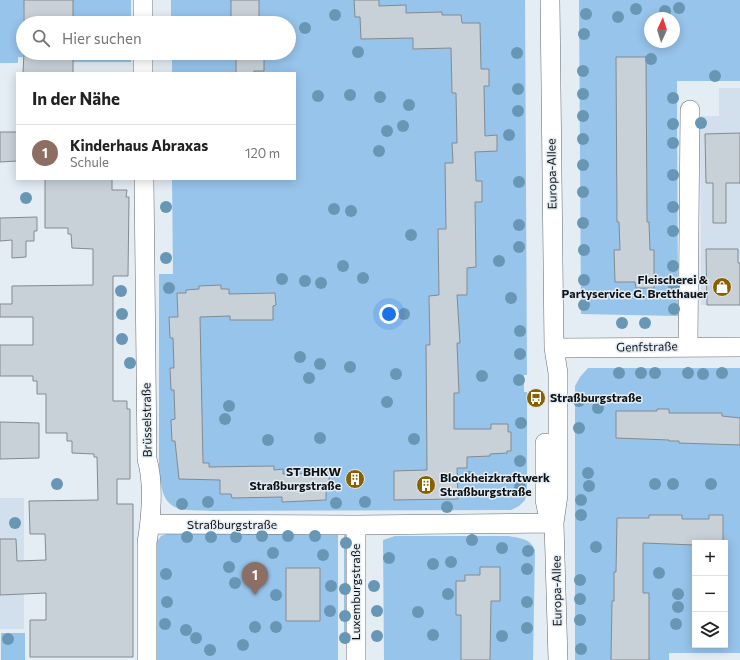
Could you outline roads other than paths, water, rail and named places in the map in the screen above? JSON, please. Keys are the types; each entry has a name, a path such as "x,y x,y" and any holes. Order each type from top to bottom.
{"street":[{"path":"143,0 143,16"},
{"name":"Europa-Allee","path":"550,0 554,348 558,373 558,495 554,523 558,660"},
{"path":"143,60 143,72"},
{"path":"688,347 690,110"},
{"name":"Brüsselstraße","path":"144,180 147,459 150,470 150,524 147,543 147,660"},
{"name":"Genfstraße","path":"554,348 740,347"},
{"name":"Straßburgstraße","path":"150,524 356,525 554,523"},
{"name":"Luxemburgstraße","path":"356,525 356,660"}],"place":[{"name":"Fleischerei & Partyservice G. Bretthauer","path":"722,287"},
{"name":"Straßburgstraße","path":"536,398"},
{"name":"ST BHKW Straßburgstraße","path":"355,479"},
{"name":"Blockheizkraftwerk Straßburgstraße","path":"426,485"},
{"name":"Kinderhaus Abraxas","path":"255,595"}]}
